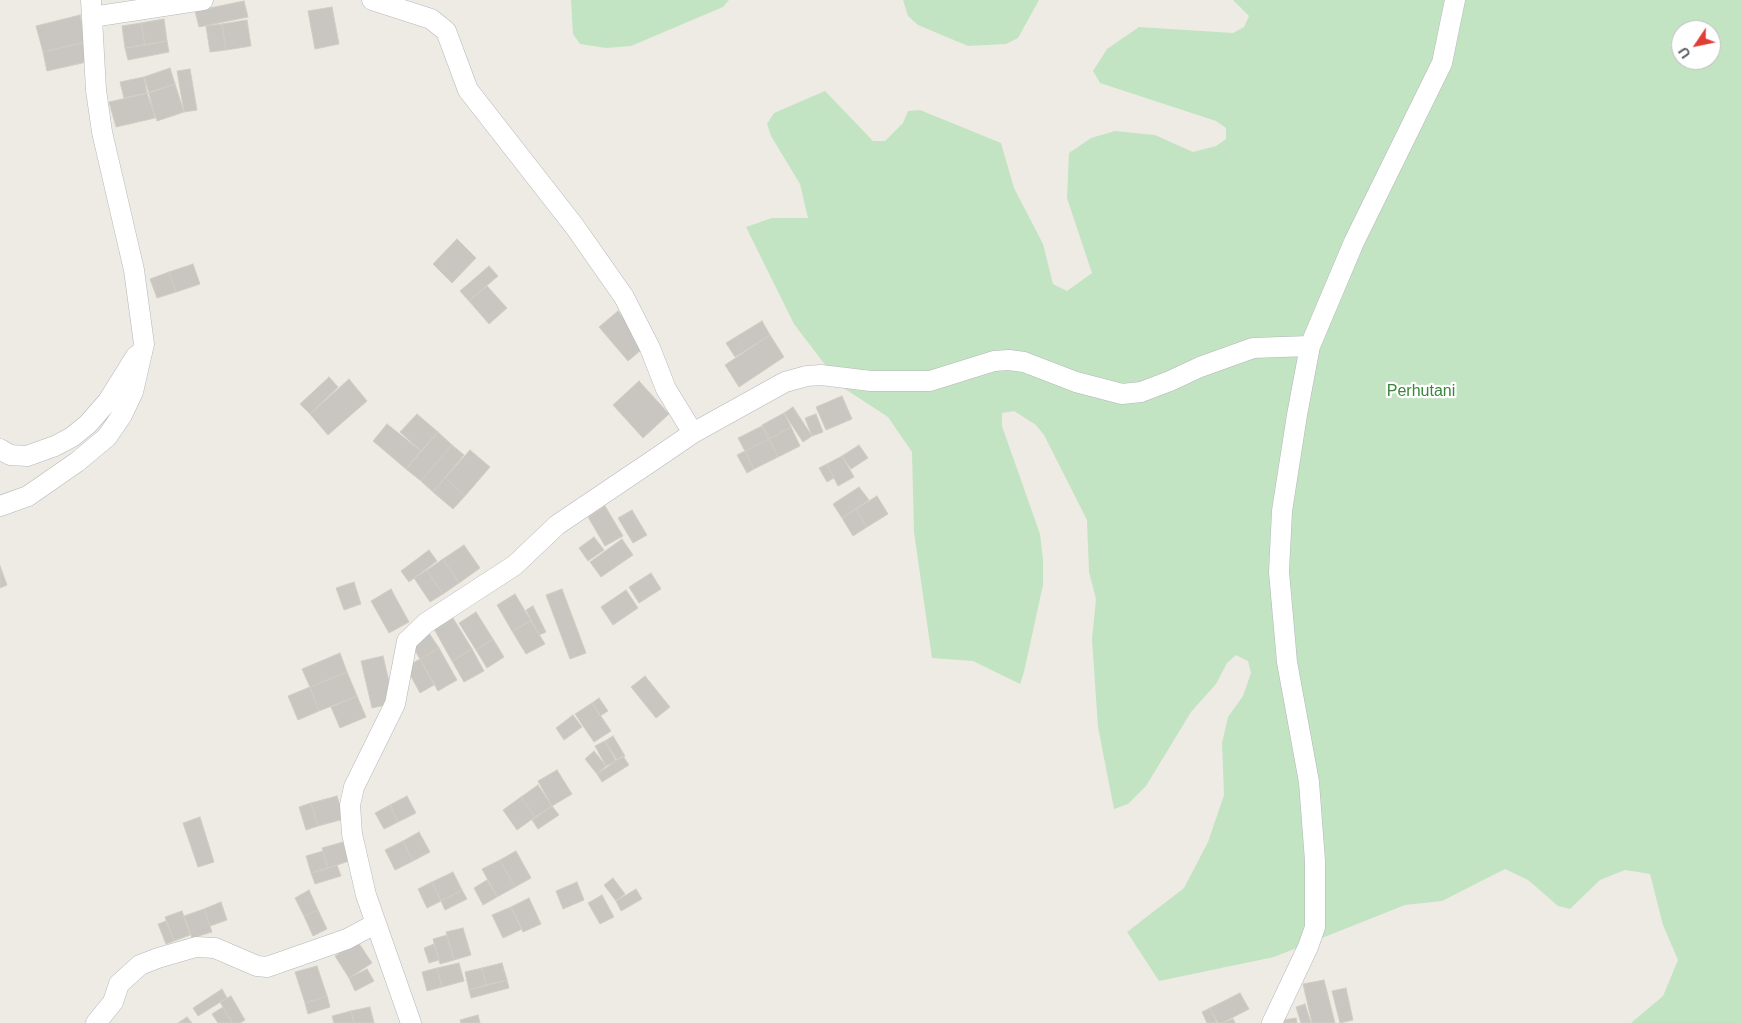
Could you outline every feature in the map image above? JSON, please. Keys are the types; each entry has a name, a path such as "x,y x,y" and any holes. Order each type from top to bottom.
{"street":[{"path":"0,506 28,496 78,462 107,437 122,415 133,392 144,344 134,270 102,132 96,90 92,8 203,0"},
{"path":"372,0 431,19 446,31 468,90 575,227 624,297 650,348 666,389 693,434"},
{"path":"1272,1023 1308,947 1315,927 1315,861 1309,782 1287,662 1279,572 1283,502 1310,346 1354,242 1442,63 1455,0"},
{"path":"0,449 10,455 27,456 55,446 72,437 88,424 108,401 144,344"},
{"path":"411,1023 375,924 354,842 350,805 354,787 395,704 407,641 426,623 515,566 557,525 693,434 785,382 807,376 911,383 930,381 994,361 1009,360 1024,362 1076,382 1122,394 1141,392 1170,381 1200,366 1253,348 1310,346"},
{"path":"96,1023 113,1002 119,984 140,965 158,958 196,947 215,948 257,966 267,966 347,939 375,924"}],"green space":[{"path":"571,0 729,0 723,7 631,46 606,48 580,44 573,34"},
{"path":"903,0 1039,0 1018,38 1006,44 968,46 918,25 908,16"},
{"name":"Perhutani","path":"1233,0 1741,0 1741,1023 1631,1023 1663,996 1678,960 1663,925 1650,874 1625,870 1600,880 1570,909 1558,906 1528,880 1505,869 1442,901 1405,905 1274,957 1159,981 1127,932 1184,888 1208,842 1224,795 1222,743 1228,717 1243,696 1251,673 1248,661 1236,655 1227,663 1216,684 1191,712 1146,786 1128,804 1114,809 1098,727 1092,639 1096,599 1089,572 1087,520 1044,435 1036,425 1014,411 1002,413 1002,426 1040,534 1043,559 1043,585 1024,672 1020,684 973,661 932,658 914,532 912,452 888,417 842,387 794,324 746,227 772,218 808,218 800,184 771,136 767,124 774,113 825,91 873,141 885,141 903,123 908,111 920,110 1001,143 1014,188 1043,244 1053,284 1067,291 1092,273 1067,198 1069,153 1091,138 1115,131 1155,135 1193,152 1216,146 1226,139 1226,128 1216,121 1100,83 1093,71 1107,49 1139,27 1233,33 1244,27 1249,16"}],"building":[{"path":"244,1 248,17 199,27 195,11"},
{"path":"332,7 339,44 315,49 308,11"},
{"path":"80,15 86,42 43,52 36,26"},
{"path":"164,19 167,41 145,45 141,23"},
{"path":"247,20 251,46 226,50 222,24"},
{"path":"141,23 145,45 125,48 122,26"},
{"path":"222,24 226,50 210,52 206,26"},
{"path":"167,41 169,52 128,60 125,48"},
{"path":"86,42 91,61 47,71 43,52"},
{"path":"170,68 175,84 149,93 144,77"},
{"path":"190,69 197,110 184,112 177,71"},
{"path":"144,77 147,93 124,98 120,82"},
{"path":"175,84 184,112 157,121 147,93"},
{"path":"149,93 155,118 116,127 109,102"},
{"path":"457,239 476,258 452,283 433,264"},
{"path":"193,264 200,284 176,292 169,272"},
{"path":"489,266 498,276 469,301 460,291"},
{"path":"169,272 176,292 157,298 150,279"},
{"path":"487,286 507,308 489,324 469,301"},
{"path":"618,311 646,346 628,361 599,327"},
{"path":"762,321 770,335 735,357 726,343"},
{"path":"770,335 784,357 739,387 725,365"},
{"path":"329,377 338,387 310,414 300,404"},
{"path":"349,379 367,401 328,435 310,414"},
{"path":"639,381 669,414 643,438 613,405"},
{"path":"842,396 852,419 826,430 816,407"},
{"path":"793,407 812,436 803,442 784,413"},
{"path":"784,413 791,427 769,439 762,425"},
{"path":"417,414 438,432 421,451 400,432"},
{"path":"816,414 823,432 812,436 805,418"},
{"path":"387,424 421,451 406,469 373,441"},
{"path":"762,426 769,439 745,451 738,438"},
{"path":"791,427 800,446 778,457 769,439"},
{"path":"438,432 452,445 421,481 406,469"},
{"path":"769,439 778,457 754,469 745,451"},
{"path":"452,445 464,455 433,492 421,481"},
{"path":"859,445 868,458 851,469 842,456"},
{"path":"470,450 490,467 465,496 445,478"},
{"path":"745,451 754,469 747,473 737,455"},
{"path":"842,456 854,477 838,486 827,464"},
{"path":"827,464 834,478 827,482 819,468"},
{"path":"445,478 465,496 453,509 433,492"},
{"path":"859,487 869,500 842,518 833,504"},
{"path":"877,496 888,514 867,527 856,509"},
{"path":"605,506 623,536 605,546 588,517"},
{"path":"856,509 867,527 853,536 842,518"},
{"path":"632,510 647,535 633,543 618,518"},
{"path":"594,537 604,550 588,561 579,548"},
{"path":"622,539 633,555 601,577 590,562"},
{"path":"464,545 480,568 459,583 443,559"},
{"path":"429,550 437,561 409,582 401,571"},
{"path":"443,559 459,583 443,594 427,570"},
{"path":"0,566 7,585 0,588"},
{"path":"427,570 443,594 430,602 414,578"},
{"path":"651,573 661,589 639,603 629,587"},
{"path":"354,582 361,604 344,610 336,588"},
{"path":"391,589 409,622 389,633 371,601"},
{"path":"562,589 586,653 570,659 546,595"},
{"path":"626,590 638,608 613,625 601,607"},
{"path":"515,594 531,621 512,631 497,605"},
{"path":"533,606 546,632 539,635 526,610"},
{"path":"476,612 493,639 476,650 459,623"},
{"path":"453,618 472,649 452,661 434,629"},
{"path":"531,621 545,644 526,654 512,631"},
{"path":"429,633 439,648 420,659 410,642"},
{"path":"493,639 504,657 487,668 476,650"},
{"path":"439,648 457,680 438,691 420,659"},
{"path":"472,649 484,671 464,682 452,661"},
{"path":"340,653 347,672 310,687 302,669"},
{"path":"383,656 394,703 372,708 361,661"},
{"path":"420,659 434,685 420,693 406,667"},
{"path":"347,672 357,696 319,711 310,687"},
{"path":"645,676 670,707 656,718 631,687"},
{"path":"310,687 319,711 298,720 288,696"},
{"path":"357,696 366,717 340,728 331,707"},
{"path":"599,698 608,711 600,716 592,703"},
{"path":"592,703 611,731 594,742 575,714"},
{"path":"573,715 582,727 564,740 556,728"},
{"path":"613,736 625,756 617,760 605,741"},
{"path":"605,741 616,761 606,766 595,746"},
{"path":"594,751 606,766 597,774 585,759"},
{"path":"623,756 629,765 602,782 597,774"},
{"path":"557,770 572,794 552,806 538,781"},
{"path":"538,785 552,806 535,817 521,797"},
{"path":"337,796 344,819 318,826 311,803"},
{"path":"407,796 416,813 398,822 390,805"},
{"path":"521,797 535,817 517,830 503,810"},
{"path":"311,803 318,826 306,830 299,807"},
{"path":"390,805 398,822 384,829 375,813"},
{"path":"552,806 559,815 538,829 532,820"},
{"path":"200,817 214,862 198,867 183,823"},
{"path":"419,832 430,852 413,861 403,841"},
{"path":"403,841 413,861 395,870 385,850"},
{"path":"343,842 349,861 328,868 322,848"},
{"path":"323,851 328,868 311,873 306,856"},
{"path":"516,851 531,878 515,887 500,860"},
{"path":"500,860 515,887 497,897 482,869"},
{"path":"337,865 341,876 315,884 311,873"},
{"path":"453,872 462,890 441,901 432,882"},
{"path":"613,878 625,894 616,901 604,885"},
{"path":"487,880 497,897 483,905 474,888"},
{"path":"432,882 441,901 427,908 418,889"},
{"path":"577,882 584,900 563,909 556,891"},
{"path":"636,889 642,899 621,911 616,901"},
{"path":"309,890 318,910 304,916 295,898"},
{"path":"462,890 467,899 445,910 441,901"},
{"path":"602,895 614,917 600,924 588,903"},
{"path":"529,898 541,924 523,932 511,907"},
{"path":"221,902 227,920 210,926 204,909"},
{"path":"511,907 522,929 503,938 492,915"},
{"path":"204,909 212,932 192,938 184,916"},
{"path":"318,910 327,929 313,936 304,916"},
{"path":"182,911 190,935 174,941 165,917"},
{"path":"166,921 174,941 166,944 158,924"},
{"path":"463,928 471,955 454,960 446,932"},
{"path":"447,935 454,960 440,964 433,939"},
{"path":"358,942 372,963 349,978 335,956"},
{"path":"434,944 439,960 429,963 424,948"},
{"path":"459,963 464,981 442,987 437,968"},
{"path":"502,963 507,980 486,985 482,968"},
{"path":"317,966 327,996 305,1003 295,972"},
{"path":"437,968 442,987 427,991 422,972"},
{"path":"482,968 486,985 469,990 465,972"},
{"path":"367,969 374,981 355,991 349,978"},
{"path":"507,980 509,988 471,998 469,990"},
{"path":"1324,980 1335,1023 1312,1023 1303,984"},
{"path":"1346,988 1353,1020 1340,1023 1332,991"},
{"path":"222,989 227,998 198,1016 193,1008"},
{"path":"1240,993 1249,1009 1222,1023 1218,1023 1210,1008"},
{"path":"231,996 245,1020 240,1023 232,1023 220,1002"},
{"path":"327,996 330,1007 308,1014 305,1003"},
{"path":"1305,1004 1311,1023 1301,1023 1296,1007"},
{"path":"223,1007 232,1023 218,1023 212,1014"},
{"path":"370,1007 374,1023 354,1023 351,1011"},
{"path":"1210,1008 1217,1023 1207,1023 1202,1012"},
{"path":"351,1011 354,1023 334,1023 332,1016"},
{"path":"478,1015 480,1023 461,1023 460,1020"},
{"path":"187,1017 192,1023 178,1023"},
{"path":"1296,1018 1297,1023 1276,1023 1276,1021"},
{"path":"1233,1019 1235,1023 1223,1023"}]}
